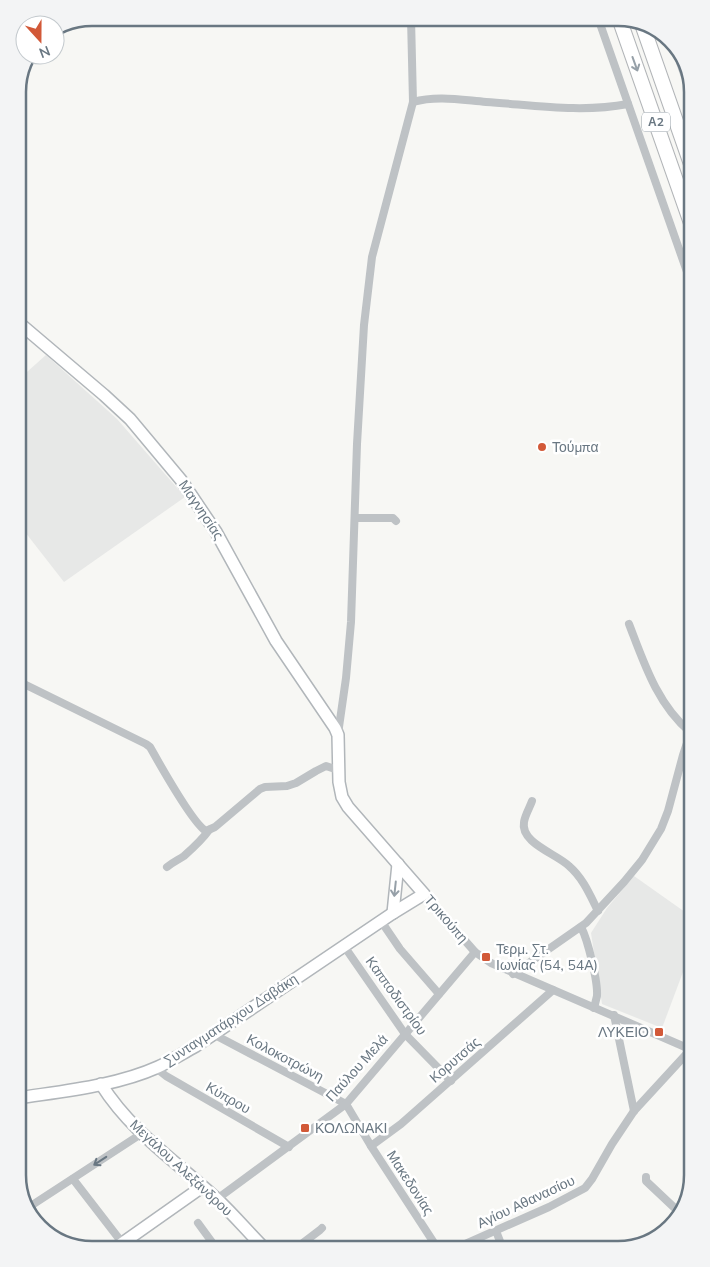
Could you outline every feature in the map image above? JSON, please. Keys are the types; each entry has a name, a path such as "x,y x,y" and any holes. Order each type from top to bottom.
{"highway":[{"name":"Α2","path":"622,26 684,203"},
{"name":"Α2","path":"645,32 684,144"}],"street":[{"path":"338,736 351,622 364,325 369,280 378,233 413,102 411,26"},
{"path":"601,26 684,263"},
{"path":"413,102 434,98 572,108 613,107 628,104"},
{"name":"Μαγνησίας","path":"26,329 117,407 181,480 216,532 276,641 329,719 338,736"},
{"path":"355,518 393,518 396,521"},
{"path":"629,624 647,669 665,706 684,726"},
{"path":"26,685 150,747 192,816 202,829 209,830"},
{"name":"Τρικούπη","path":"338,736 340,789 348,807 475,952 513,974 614,1015 684,1046"},
{"path":"513,974 581,927 598,911 642,860 661,829 684,755"},
{"path":"167,867 194,847 209,830 265,787 287,786 296,783 326,766 338,770"},
{"path":"532,801 524,823 527,835 536,846 560,858 576,872 598,911"},
{"path":"393,913 398,864"},
{"name":"Συνταγματάρχου Δαβάκη","path":"26,1097 101,1084 156,1068 213,1034 424,894"},
{"path":"381,921 400,949 439,994"},
{"path":"581,927 589,948 596,988 594,1008"},
{"name":"Καπποδιστρίου","path":"344,946 405,1034 450,1081"},
{"name":"Παύλου Μελά","path":"217,1199 346,1104 475,952"},
{"name":"Κορυτσάς","path":"371,1146 401,1124 553,990"},
{"path":"614,1015 634,1111"},
{"name":"Κολοκοτρώνη","path":"213,1034 346,1104"},
{"name":"Αγίου Αθανασίου","path":"474,1241 549,1207 585,1188 634,1111 684,1058"},
{"name":"Κύπρου","path":"156,1068 166,1076 289,1147"},
{"name":"Μεγάλου Αλεξάνδρου","path":"101,1084 119,1110 141,1134 217,1199 252,1241"},
{"name":"Μακεδονίας","path":"346,1104 430,1241"},
{"path":"33,1204 141,1134"},
{"path":"646,1176 646,1181 675,1208"},
{"path":"73,1179 117,1241"},
{"path":"129,1241 202,1187"},
{"path":"198,1223 211,1241"},
{"path":"306,1241 322,1228"},
{"path":"496,1231 500,1241"}],"shaded area":[{"path":"46,355 117,419 185,497 64,582 26,533 26,373"},
{"path":"634,876 684,911 684,969 662,1028 602,1004 591,933 607,908"}],"place":[{"name":"Τούμπα","path":"542,447"},
{"name":"Τερμ. Στ. Ιωνίας (54, 54Α)","path":"486,957"},
{"name":"ΛΥΚΕΙΟ","path":"659,1032"},
{"name":"ΚΟΛΩΝΑΚΙ","path":"305,1128"}]}
